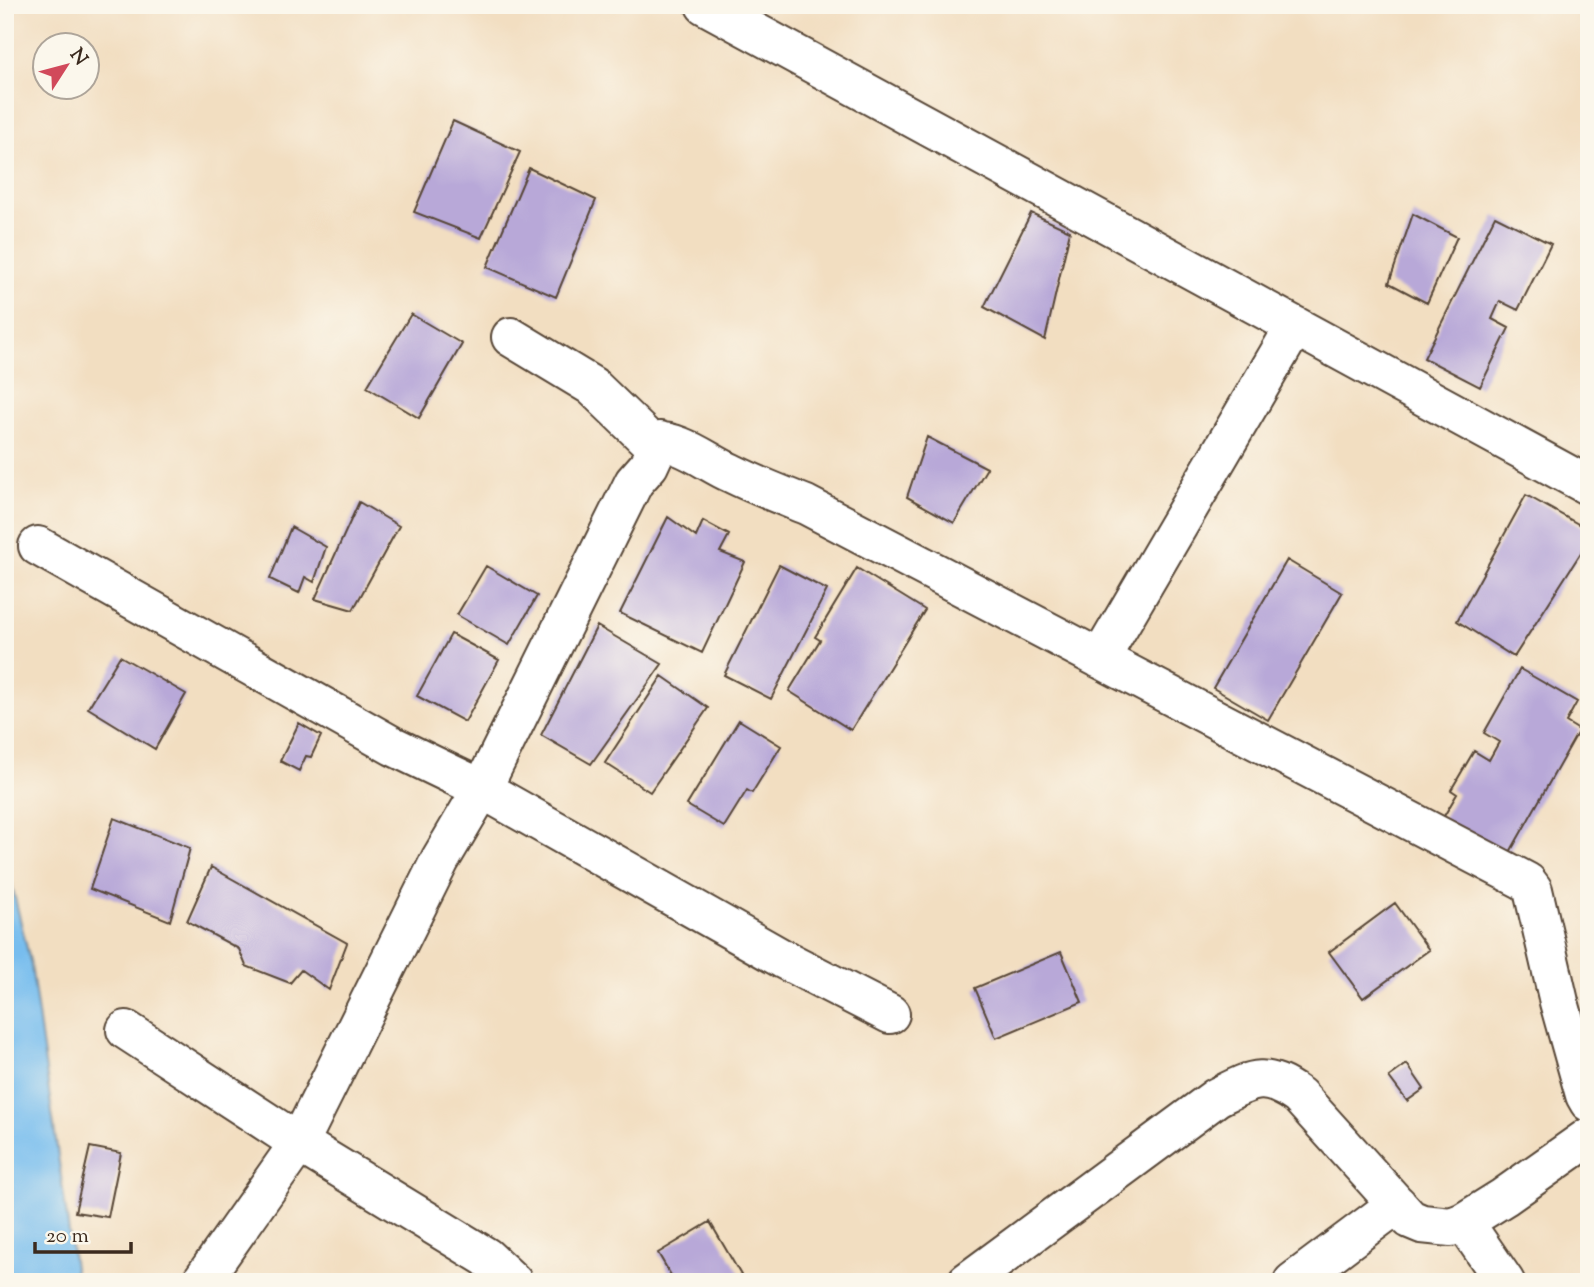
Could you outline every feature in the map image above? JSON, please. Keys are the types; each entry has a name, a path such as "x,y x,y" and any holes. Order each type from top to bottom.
{"street":[{"path":"705,5 1589,486"},
{"path":"1100,659 1294,326"},
{"path":"511,337 592,386 650,442 660,440 688,450 729,472 806,505 1527,882 1533,890 1559,1002 1584,1095 1589,1102"},
{"path":"201,1282 299,1143 440,860 482,789 634,482 649,465 660,440"},
{"path":"38,546 393,746 482,789 783,959 890,1014"},
{"path":"126,1030 299,1143 486,1257 513,1282"},
{"path":"967,1282 1217,1097 1263,1078 1282,1083 1299,1096 1410,1219 1422,1224 1451,1227 1464,1222 1589,1137"},
{"path":"1293,1282 1396,1204"},
{"path":"1464,1222 1505,1282"}],"water":[{"path":"5,856 31,965 76,1282 5,1282"}],"building":[{"path":"453,121 520,152 481,238 414,212"},
{"path":"529,168 596,200 556,297 487,267"},
{"path":"1031,213 1070,231 1045,340 984,307"},
{"path":"1413,214 1457,237 1427,303 1389,283"},
{"path":"1495,216 1551,244 1518,310 1500,301 1492,319 1509,328 1480,387 1424,358"},
{"path":"411,314 462,344 419,418 367,387"},
{"path":"927,437 987,468 954,523 907,497"},
{"path":"1526,495 1589,530 1589,540 1514,657 1457,621"},
{"path":"359,502 399,526 353,610 315,599"},
{"path":"668,517 696,537 703,521 729,535 720,552 745,562 702,653 620,613"},
{"path":"291,527 326,547 314,582 305,577 299,593 270,579"},
{"path":"1287,560 1342,593 1268,720 1213,688"},
{"path":"779,565 827,590 771,699 724,675"},
{"path":"486,566 537,596 509,645 457,615"},
{"path":"857,568 925,610 851,730 789,691 820,640 815,637"},
{"path":"597,626 662,664 591,764 541,735"},
{"path":"451,634 499,660 465,722 417,696"},
{"path":"120,656 186,694 155,749 88,708"},
{"path":"1520,669 1577,702 1566,722 1579,730 1505,861 1440,823 1457,794 1451,790 1474,751 1489,760 1499,742 1484,733"},
{"path":"662,676 708,708 650,792 605,763"},
{"path":"739,720 781,746 752,793 747,790 724,827 687,805"},
{"path":"299,723 321,736 311,757 306,756 299,771 280,761"},
{"path":"114,818 190,848 170,921 90,889"},
{"path":"211,867 347,943 329,990 301,970 290,983 246,966 239,949 187,921"},
{"path":"1395,903 1429,950 1363,998 1329,952"},
{"path":"1061,952 1082,1002 996,1038 975,988"},
{"path":"1407,1064 1424,1089 1407,1101 1389,1077"},
{"path":"90,1147 121,1153 108,1217 75,1212"},
{"path":"710,1222 745,1282 675,1282 658,1253"}]}
